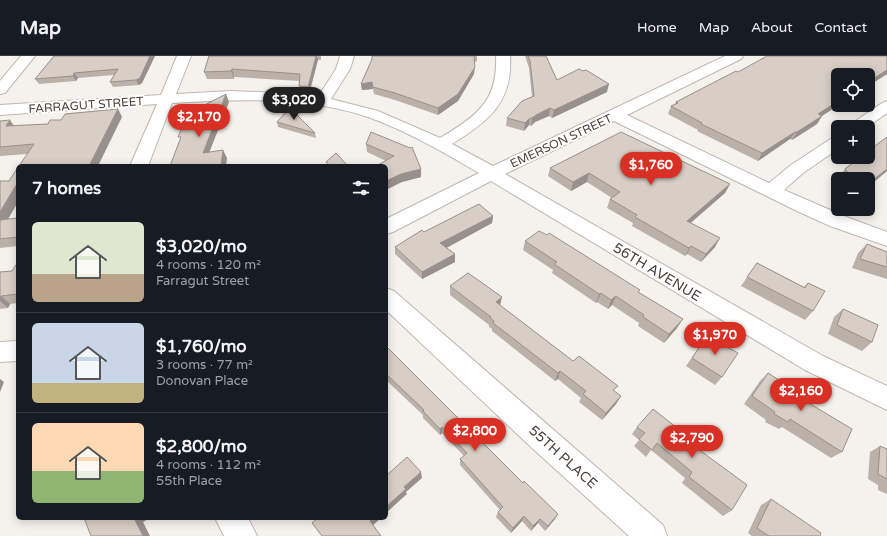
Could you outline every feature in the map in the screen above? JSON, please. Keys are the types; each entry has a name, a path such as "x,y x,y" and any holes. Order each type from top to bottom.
{"street":[{"path":"0,90 28,56"},
{"path":"140,164 165,99 184,56"},
{"path":"322,102 343,69 347,56"},
{"path":"441,144 476,121 491,107 504,79 503,56"},
{"name":"EMERSON STREET","path":"388,227 493,173 736,56"},
{"name":"FARRAGUT STREET","path":"0,110 199,96 259,96 322,102 372,114 441,144 493,173"},
{"path":"867,120 887,106"},
{"path":"616,115 771,191 837,221 887,239"},
{"path":"771,191 831,146"},
{"name":"56TH AVENUE","path":"493,173 766,336 814,363 887,398"},
{"name":"55TH PLACE","path":"388,299 542,439 652,536"},
{"path":"0,352 16,351"},
{"path":"231,520 242,536"}],"building":[{"path":"54,56 150,56 140,78 136,80 110,82 118,69 74,73 73,76 35,79"},
{"path":"209,56 316,56 308,87 299,86 300,74 232,69 231,71 204,72"},
{"path":"372,56 474,56 475,67 458,94 438,108 373,87 372,82 361,84"},
{"path":"528,56 546,56 557,80 579,69 583,71 586,70 609,84 554,110 550,108 530,118 525,123 507,118 522,101 534,96 530,61"},
{"path":"767,56 887,56 887,70 875,78 875,68 831,68 831,106 818,114 822,116 762,153 701,124 702,123 671,106 736,71 738,72"},
{"path":"226,94 203,153 223,150 221,164 171,164 181,137 178,137 187,116 197,111 195,110"},
{"path":"118,109 90,164 20,164 34,144 0,147 0,121 10,120 6,126 48,124 50,120 61,120 65,114"},
{"path":"287,111 294,112 315,133 277,122"},
{"path":"371,132 410,148 412,147 421,169 401,174 388,180 388,164 380,164 394,156 366,144"},
{"path":"621,132 730,184 687,221 720,238 706,254 691,246 689,248 635,217 637,215 610,199 620,192 589,173 573,182 550,168"},
{"path":"887,137 887,169 875,178 875,172 847,172 845,169 851,164 875,164 875,146"},
{"path":"336,153 346,164 328,164 326,162"},
{"path":"16,170 16,185 0,212 0,181 9,181"},
{"path":"479,204 493,216 440,243 455,254 422,272 395,247 422,230 424,232"},
{"path":"16,218 16,237 0,239 0,220"},
{"path":"539,231 547,235 549,233 640,290 638,292 683,319 669,334 643,317 644,315 616,296 611,300 601,293 599,294 554,264 557,262 525,241"},
{"path":"867,244 887,252 887,267 860,259"},
{"path":"757,263 805,288 808,283 825,291 813,311 747,277"},
{"path":"16,265 16,294 1,296 0,299 0,272 12,271"},
{"path":"468,273 502,297 496,302 573,361 579,356 618,386 613,390 621,396 606,413 583,394 586,391 560,371 558,373 493,323 494,321 490,318 491,317 450,286"},
{"path":"843,309 878,325 872,342 837,325"},
{"path":"707,336 738,353 722,377 692,358"},
{"path":"388,348 523,483 524,481 558,514 548,526 540,519 533,526 524,516 513,528 498,512 503,507 460,459 467,453 442,427 440,429 423,411 424,410 388,376"},
{"path":"768,373 790,387 787,390 852,429 842,452 790,419 788,422 774,414 775,412 752,396"},
{"path":"653,409 686,435 683,438 747,485 732,510 689,477 692,472 657,443 652,450 639,439 645,433 637,427"},
{"path":"880,446 887,449 887,479 878,474"},
{"path":"407,457 421,472 404,487 406,489 388,505 388,474"},
{"path":"771,499 821,533 820,536 769,536 757,528"},
{"path":"85,520 135,520 143,536 91,536"},
{"path":"316,520 371,520 370,521 381,536 322,536 312,523"}]}
